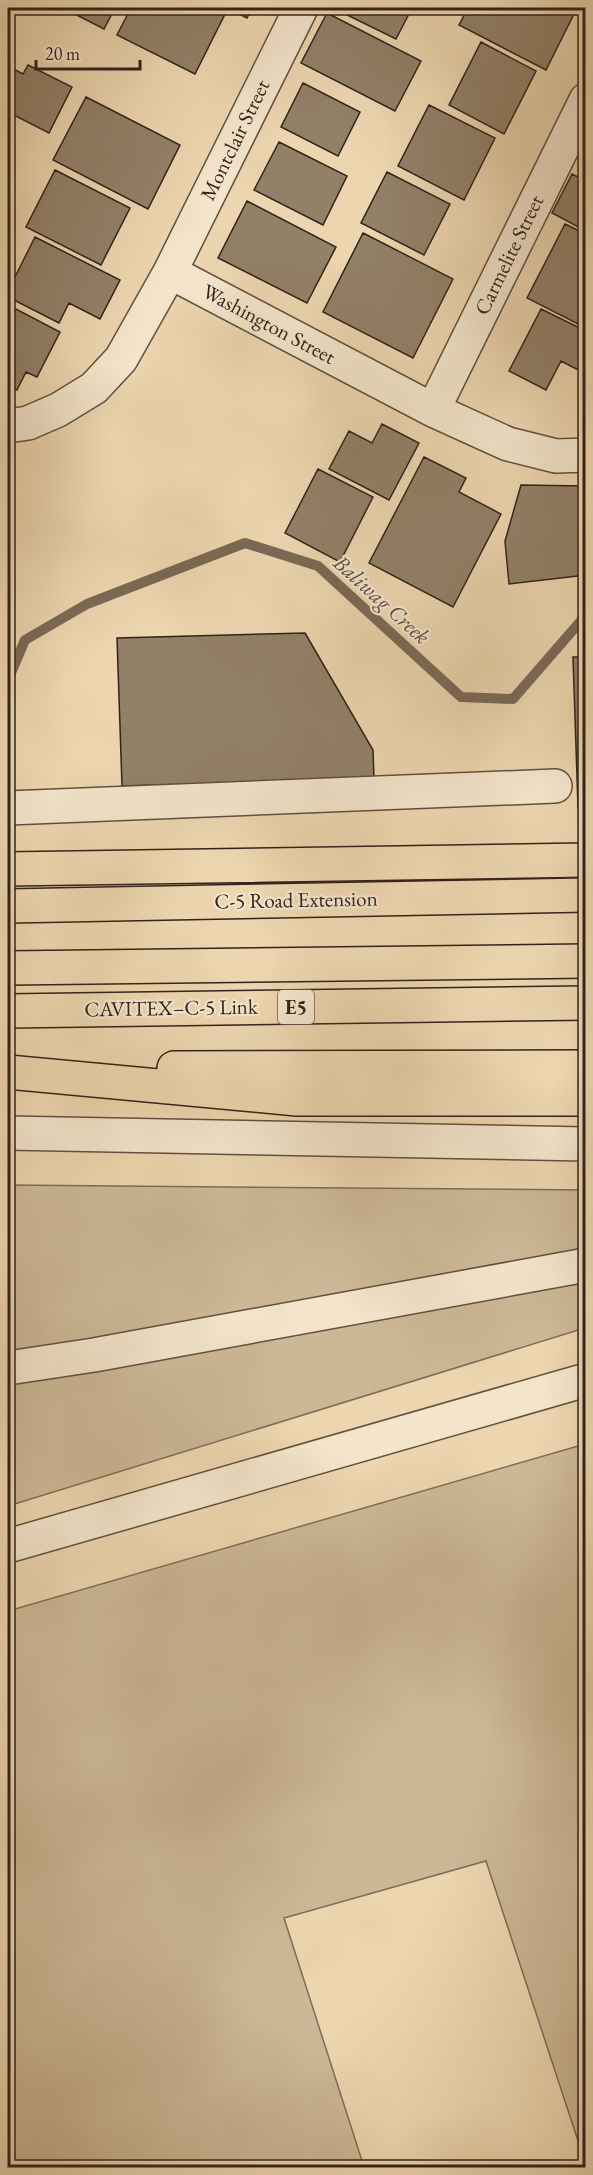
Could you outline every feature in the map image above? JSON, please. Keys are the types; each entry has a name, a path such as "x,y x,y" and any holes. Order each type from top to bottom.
{"main road":[{"name":"C-5 Road Extension","path":"8,869 585,860"},
{"name":"C-5 Road Extension","path":"8,906 585,895"},
{"path":"8,968 585,961"},
{"name":"CAVITEX–C-5 Link","path":"8,1011 585,1003"},
{"path":"8,1070 585,1067"},
{"path":"8,1070 297,1099 585,1099"}],"street":[{"name":"Montclair Street","path":"170,272 301,8"},
{"name":"Carmelite Street","path":"433,410 585,100"},
{"name":"Washington Street","path":"170,272 433,410 508,444 556,456 585,455"},
{"path":"8,426 28,423 58,410 94,388 120,359 170,272"},
{"path":"8,808 555,786"},
{"path":"8,1133 585,1144"},
{"path":"8,1368 94,1355 585,1265"},
{"path":"8,1546 585,1380"}],"shaded area":[{"path":"8,1185 585,1190 585,1328 8,1506"},
{"path":"585,1444 585,2162 486,1861 284,1918 364,2167 8,2167 8,1611"}],"building":[{"path":"63,8 115,8 104,29"},
{"path":"131,8 212,8 225,14 195,74 117,35"},
{"path":"227,8 252,8 247,18"},
{"path":"333,8 412,8 396,39"},
{"path":"468,8 577,8 546,70 459,25"},
{"path":"327,13 421,61 395,111 301,63"},
{"path":"481,42 536,71 504,134 449,105"},
{"path":"28,65 72,87 49,133 8,112 8,66 23,74"},
{"path":"303,83 360,112 338,156 281,127"},
{"path":"86,97 180,145 148,209 53,160"},
{"path":"429,105 495,138 464,200 398,166"},
{"path":"279,142 347,176 323,225 254,190"},
{"path":"55,170 130,208 101,265 26,227"},
{"path":"387,172 450,204 424,255 361,223"},
{"path":"572,174 586,181 586,231 552,213"},
{"path":"247,201 336,247 307,303 218,258"},
{"path":"565,224 586,234 586,328 527,298"},
{"path":"363,233 453,279 413,358 323,312"},
{"path":"35,237 120,280 100,319 69,303 59,323 8,297 8,291"},
{"path":"12,307 60,332 37,377 26,372 17,390 8,385 8,317"},
{"path":"541,309 586,331 586,374 561,361 546,390 509,371"},
{"path":"382,424 419,443 389,500 329,469 349,431 372,443"},
{"path":"424,457 466,478 459,492 501,514 453,607 369,563"},
{"path":"318,469 373,497 340,562 285,533"},
{"path":"521,485 586,486 586,575 509,584 505,541"},
{"path":"305,633 373,750 374,779 122,786 117,638"},
{"path":"573,657 586,657 586,807 578,807"}],"waterway":[{"name":"Baliwag Creek","path":"8,680 25,640 87,604 245,543 318,566 461,697 513,699 586,615"}]}
